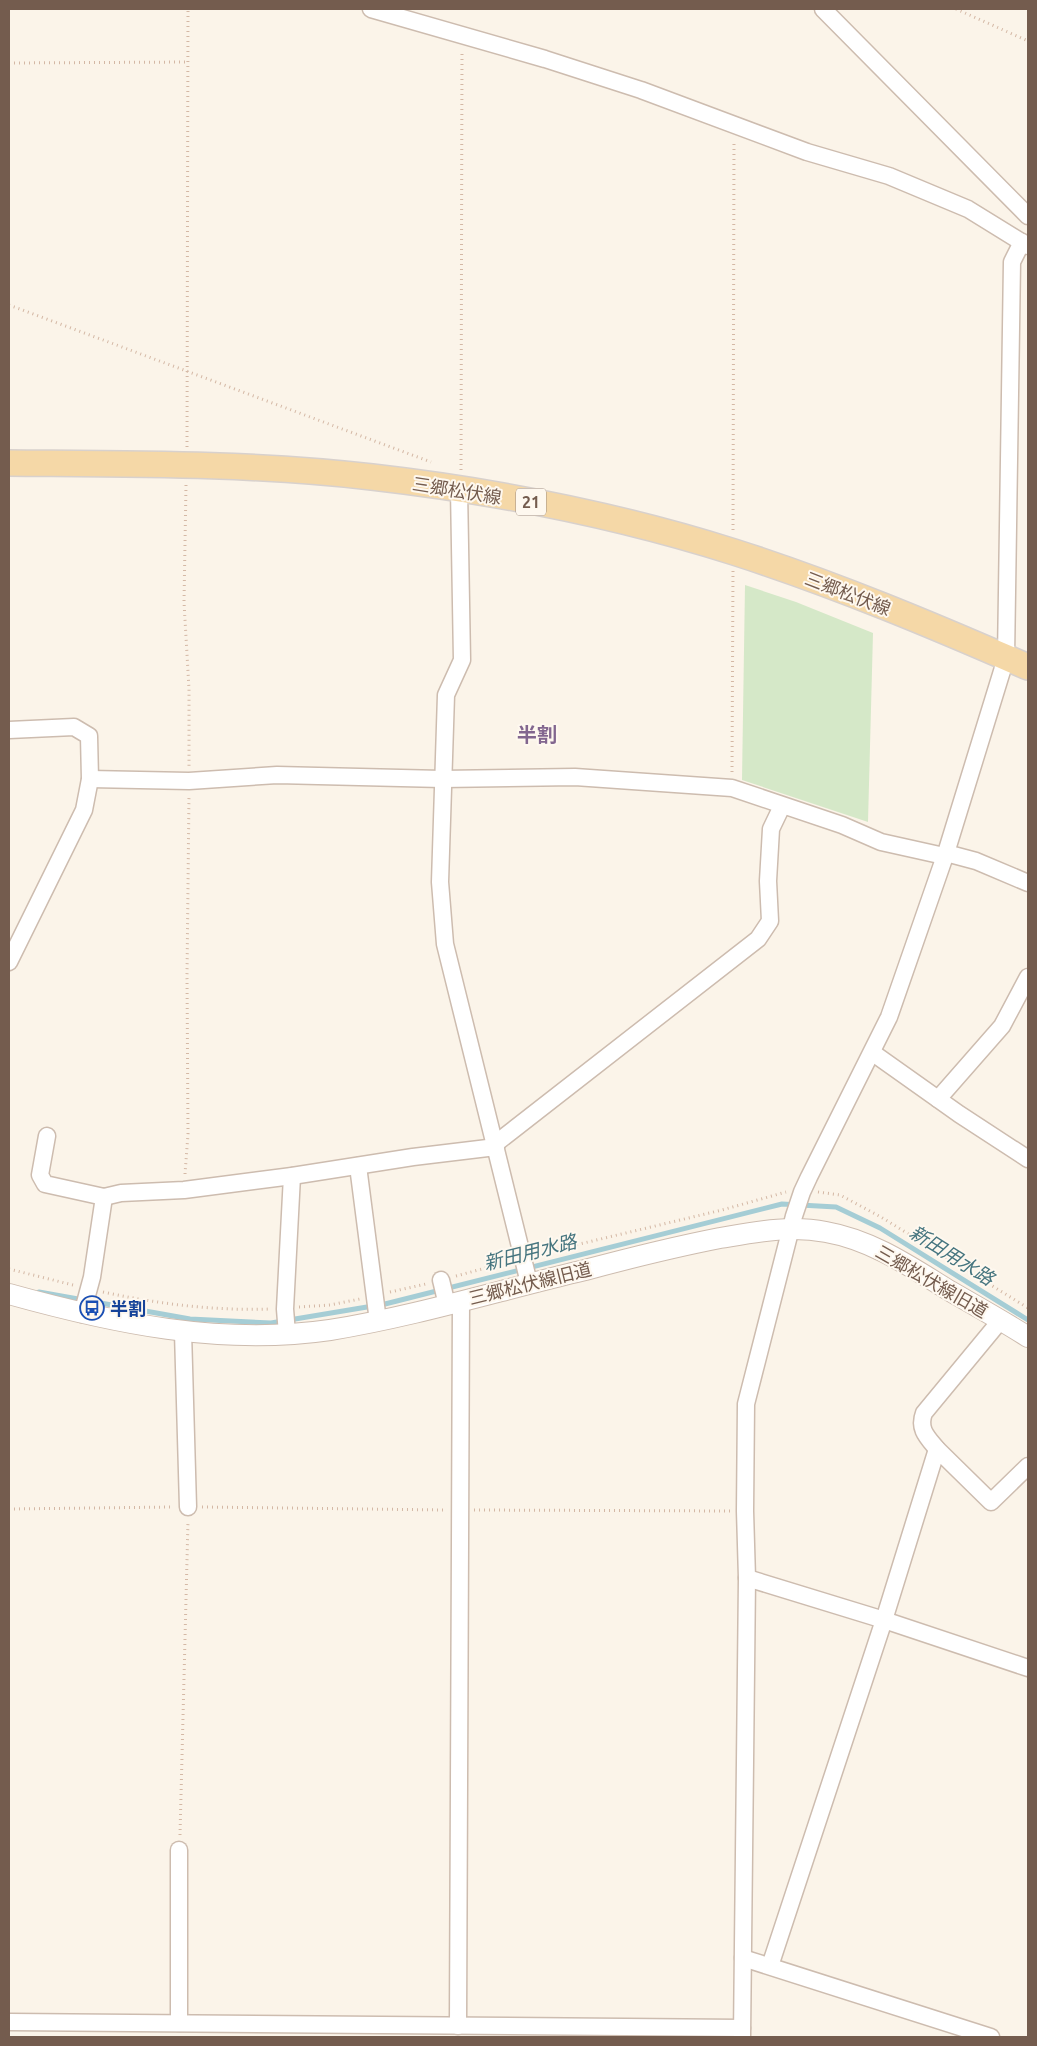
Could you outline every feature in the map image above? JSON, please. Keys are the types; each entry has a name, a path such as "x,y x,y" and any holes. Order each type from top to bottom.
{"main road":[{"name":"三郷松伏線","path":"9,463 186,465 289,469 372,477 457,478 733,552 871,601 1017,662"}],"street":[{"path":"9,2022 458,2026 742,2033 747,1578 745,1511 746,1404 802,1192 889,1017 945,854 1017,662 1012,262 1025,244 968,209 889,176 807,152 734,124 562,65 371,9"},
{"path":"823,9 1028,216"},
{"path":"457,478 462,660 446,695 440,882 444,944 528,1278"},
{"path":"9,730 74,727 89,736 90,779 84,810 9,962"},
{"path":"90,779 189,781 277,775 442,779 575,777 732,788 842,825 881,842 976,862 1028,883"},
{"path":"47,1136 40,1174 45,1184 104,1197 121,1193 184,1190 292,1176 495,1146 758,939 770,921 768,881 770,830 782,806"},
{"path":"938,1100 1002,1026 1028,977"},
{"path":"873,1052 938,1100 1028,1159"},
{"path":"358,1166 376,1309"},
{"path":"286,1322 292,1176"},
{"path":"84,1310 104,1197"},
{"name":"三郷松伏線旧道","path":"9,1294 84,1310 145,1327 183,1332 232,1335 286,1322 328,1330 376,1309 770,1229 793,1222 876,1247 1028,1337"},
{"path":"449,1295 462,1510 458,2026"},
{"path":"1000,1321 924,1413 921,1420 923,1434 991,1502 1028,1466"},
{"path":"183,1332 188,1507"},
{"path":"770,1966 884,1620 937,1449"},
{"path":"747,1578 884,1620 1028,1668"},
{"path":"179,1850 179,2023"},
{"path":"742,1958 991,2037"}],"path":[{"path":"184,1190 188,1134 186,976 189,689 184,602 188,370 188,9"},
{"path":"956,9 1028,41"},
{"path":"457,478 462,35"},
{"path":"9,63 188,62"},
{"path":"732,788 734,124"},
{"path":"9,305 434,463"},
{"path":"9,1269 89,1289"},
{"path":"9,1508 188,1507 745,1511"},
{"path":"179,1850 188,1507"}],"green space":[{"path":"745,585 796,602 873,633 868,822 742,780"}],"waterway":[{"name":"新田用水路","path":"39,1292 190,1319 271,1323 385,1304 782,1204 836,1207 880,1228 1028,1320"}],"place":[{"name":"半割","path":"92,1308"}],"district":[{"name":"半割","path":"537,734"}]}
